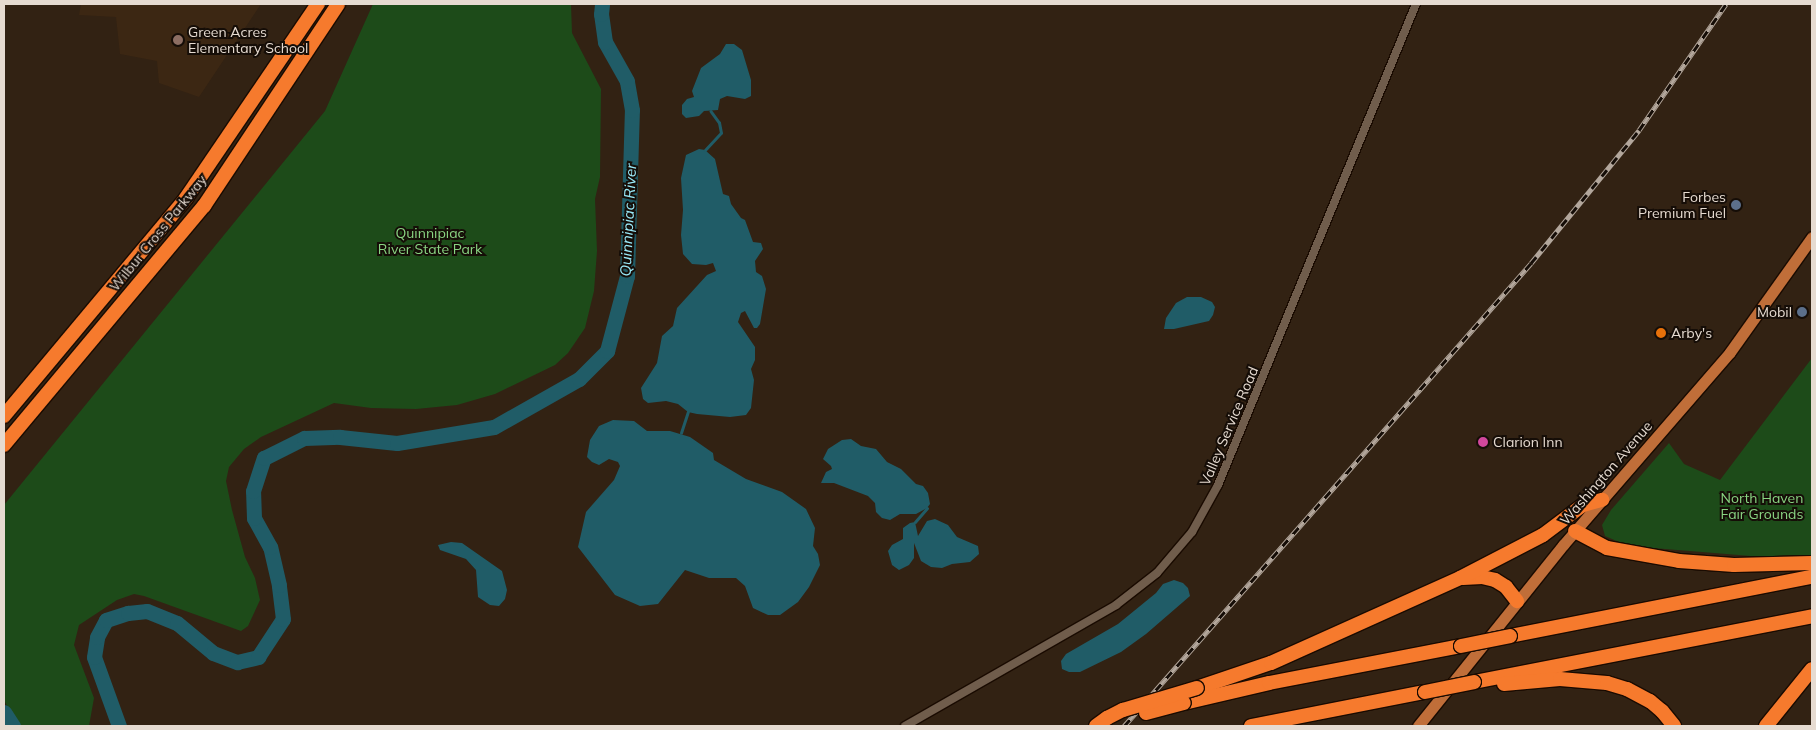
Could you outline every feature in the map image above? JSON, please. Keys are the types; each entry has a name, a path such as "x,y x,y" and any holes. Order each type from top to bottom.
{"highway":[{"name":"Wilbur Cross Parkway","path":"4,416 186,198 318,4"},
{"name":"Wilbur Cross Parkway","path":"4,445 204,206 338,4"},
{"path":"1096,726 1118,712 1197,688 1271,662 1460,578 1543,536 1580,507 1602,500"},
{"path":"1575,531 1607,548 1679,561 1734,565 1812,563"},
{"path":"1460,578 1482,577 1495,580 1506,587 1517,601"},
{"path":"1101,726 1184,703 1261,685 1812,577"},
{"path":"1251,726 1812,616"},
{"path":"1766,726 1812,669"},
{"path":"1479,681 1508,684 1580,680 1612,684 1635,692 1650,701 1662,711 1674,726"}],"main road":[{"name":"Washington Avenue","path":"1418,726 1575,531 1730,352 1812,237"}],"street":[{"name":"Valley Service Road","path":"904,726 1116,605 1157,573 1192,532 1218,485 1416,4"}],"shaded area":[{"name":"Green Acres Elementary School","path":"81,4 261,4 199,97 159,83 157,61 120,54 116,17 79,15"}],"green space":[{"name":"Quinnipiac River State Park","path":"373,4 571,4 572,33 601,89 600,177 595,199 597,251 594,291 585,328 568,353 555,365 495,394 457,405 416,409 371,408 334,403 261,437 244,449 229,467 226,481 245,557 255,578 260,600 248,626 241,631 134,594 117,600 79,625 74,645 94,698 89,726 17,726 4,700 4,505 325,111"},
{"name":"North Haven Fair Grounds","path":"1812,358 1812,555 1763,557 1653,548 1626,545 1605,536 1602,525 1611,510 1669,443 1684,464 1720,480"}],"water":[{"path":"726,44 734,44 742,50 751,80 751,96 745,99 727,96 720,99 718,110 704,111 699,116 686,118 682,114 682,105 687,99 694,97 692,91 701,68 720,54"},
{"path":"699,149 705,150 715,159 723,194 729,196 731,204 741,218 745,220 753,242 761,243 763,249 755,261 756,272 762,276 766,289 760,324 757,328 754,328 745,311 741,313 738,322 755,347 755,360 751,369 754,380 751,408 746,415 730,417 697,414 688,412 678,404 666,401 648,403 643,399 641,388 657,363 662,336 673,326 677,308 707,275 716,271 713,263 706,265 692,264 683,254 681,178 686,155"},
{"path":"1187,297 1201,297 1212,302 1215,307 1209,321 1174,329 1164,329 1166,318 1176,303"},
{"path":"613,420 634,421 647,431 670,431 690,437 713,453 714,460 746,479 782,492 806,509 815,528 813,546 818,554 820,565 809,587 798,602 780,615 768,615 753,608 745,586 736,578 709,578 685,570 658,604 640,606 615,595 578,547 586,512 614,480 620,466 618,462 609,459 599,465 587,457 590,440 599,426"},
{"path":"851,439 861,446 876,449 887,462 901,469 916,484 923,486 928,493 930,504 927,508 916,514 900,514 890,520 882,518 876,512 875,503 868,496 834,483 821,483 826,472 832,469 823,459 828,449 842,440"},
{"path":"935,519 948,525 957,537 978,546 979,554 970,562 952,564 942,568 931,567 921,561 914,543 914,558 909,565 899,570 892,565 888,551 892,545 903,539 903,528 915,522 918,536 927,521"},
{"path":"451,542 462,543 502,571 507,590 505,599 499,606 490,605 478,597 476,570 466,559 440,550 438,545"},
{"path":"1174,580 1183,583 1188,588 1190,596 1146,634 1121,652 1080,672 1069,672 1062,669 1061,661 1066,654 1118,624 1156,593 1163,584"}],"waterway":[{"name":"Quinnipiac River","path":"119,726 94,657 97,637 106,620 128,613 147,611 177,623 213,653 237,662 258,657 283,619 279,585 270,547 254,518 253,491 264,458 304,438 340,437 397,443 494,427 579,379 607,351 627,276 632,110 627,81 605,42 601,14 602,4"},
{"path":"705,150 721,133 719,123 711,112"},
{"path":"681,433 688,412"},
{"path":"915,522 927,508"},
{"name":"Quinnipiac River","path":"4,712 13,726"}],"railway":[{"path":"1124,726 1531,263 1639,130 1726,4"}],"place":[{"name":"Green Acres Elementary School","path":"178,40"},
{"name":"Forbes Premium Fuel","path":"1736,205"},
{"name":"Mobil","path":"1802,312"},
{"name":"Arby's","path":"1661,333"},
{"name":"Clarion Inn","path":"1483,442"}]}
